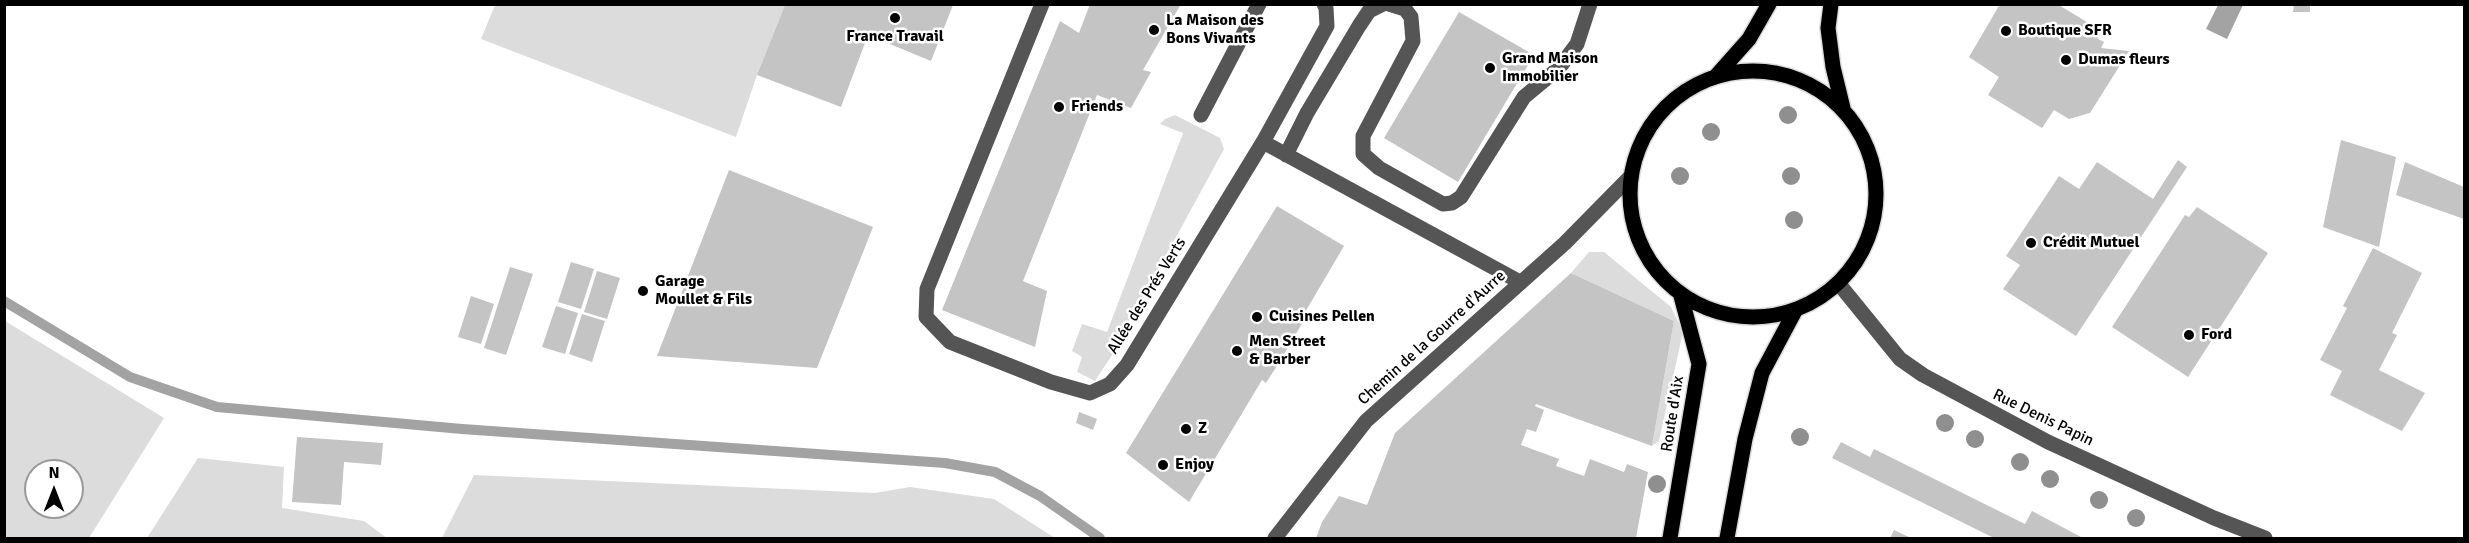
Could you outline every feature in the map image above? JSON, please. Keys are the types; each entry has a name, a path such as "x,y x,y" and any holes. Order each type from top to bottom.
{"main road":[{"path":"1716,75 1762,70 1806,82 1843,108 1863,137 1875,171 1876,212 1864,250 1839,284 1819,299 1795,311 1756,318 1716,313 1681,296 1649,263 1631,223 1629,178 1644,133 1675,97 1716,75 1749,39 1769,4"},
{"path":"1831,4 1828,28 1833,67 1843,108"},
{"name":"Route d'Aix","path":"1670,538 1699,364 1681,296"},
{"path":"1727,538 1745,439 1762,373 1795,311"}],"street":[{"name":"Allée des Prés Verts","path":"1042,4 927,289 926,316 950,342 1051,382 1090,393 1110,384 1127,365 1263,142 1327,26 1324,4"},
{"path":"1201,116 1259,4"},
{"path":"1286,155 1307,112 1359,26 1370,10 1383,4"},
{"path":"1389,4 1405,9 1411,17 1413,41 1364,136 1364,154 1379,168 1443,204 1452,203 1461,197 1524,97 1559,68 1577,44 1590,4"},
{"path":"1263,142 1520,282"},
{"name":"Chemin de la Gourre d'Aurre","path":"1275,538 1366,422 1565,243 1629,178"},
{"name":"Rue Denis Papin","path":"1839,284 1900,359 1923,375 2048,442 2214,518 2265,538"}],"shaded area":[{"path":"495,5 785,5 757,75 736,137 481,39"},
{"path":"2218,5 2243,5 2227,39 2206,29"},
{"path":"1175,115 1220,138 1224,149 1112,355 1095,381 1077,372 1082,357 1072,351 1082,324 1107,332 1183,133 1160,124"},
{"path":"1589,252 1604,252 1671,307 1683,332 1659,441 1652,446 1674,321 1571,273"},
{"path":"5,321 164,418 89,538 5,538"},
{"path":"198,458 284,467 282,508 364,521 387,538 147,538"},
{"path":"474,475 875,493 910,487 994,499 1055,538 442,538"}],"building":[{"path":"1090,4 1181,4 1143,70 1151,72 1131,108 1097,95 1023,281 1047,291 1035,347 942,310 1060,21 1079,33"},
{"path":"2000,4 2057,4 2102,31 2098,39 2104,42 2101,48 2129,51 2090,113 2069,119 2054,110 2042,128 1988,95 1999,77 1969,57"},
{"path":"2294,4 2310,4 2310,12 2293,12"},
{"path":"785,5 953,5 931,61 868,35 841,107 757,75"},
{"path":"1459,12 1534,55 1458,182 1384,138"},
{"path":"2341,140 2396,157 2379,247 2323,227"},
{"path":"2178,160 2187,167 2076,336 2003,289 2020,265 2006,256 2059,176 2079,189 2097,162 2153,199"},
{"path":"2405,162 2464,187 2464,219 2396,195"},
{"path":"729,170 873,227 817,368 657,356"},
{"path":"1277,206 1344,246 1304,314 1307,315 1280,361 1266,383 1262,380 1189,502 1126,453"},
{"path":"2197,207 2268,253 2188,377 2112,327 2185,215 2189,217"},
{"path":"2373,248 2422,273 2392,333 2397,335 2379,370 2425,393 2402,431 2330,395 2342,371 2320,360 2347,308 2343,306"},
{"path":"571,262 594,269 581,309 558,302"},
{"path":"510,267 533,274 506,355 484,348"},
{"path":"597,271 620,278 607,319 584,312"},
{"path":"1571,273 1674,321 1652,446 1536,404 1535,406 1544,410 1536,432 1527,429 1521,445 1559,459 1556,466 1584,476 1590,459 1624,472 1627,464 1648,472 1636,538 1316,538 1322,522 1339,496 1367,505 1395,433"},
{"path":"471,296 494,304 481,344 458,337"},
{"path":"556,306 578,313 565,354 542,347"},
{"path":"582,314 605,321 592,362 569,354"},
{"path":"1079,412 1097,419 1093,430 1076,423"},
{"path":"297,437 383,443 381,465 344,462 341,505 292,502"},
{"path":"1841,442 1870,457 1874,449 2025,524 2032,511 2083,538 1994,538 1832,458"},
{"path":"1894,530 1911,538 1890,538"}],"waterway":[{"path":"4,301 130,377 217,407 462,429 945,463 995,472 1040,496 1100,538"}],"place":[{"name":"France Travail","path":"895,18"},
{"name":"La Maison des Bons Vivants","path":"1154,30"},
{"name":"Boutique SFR","path":"2006,31"},
{"name":"Dumas fleurs","path":"2066,60"},
{"name":"Grand Maison Immobilier","path":"1490,68"},
{"name":"Friends","path":"1059,107"},
{"name":"Crédit Mutuel","path":"2031,243"},
{"name":"Garage Moullet & Fils","path":"643,291"},
{"name":"Cuisines Pellen","path":"1257,317"},
{"name":"Ford","path":"2189,335"},
{"name":"Men Street & Barber","path":"1237,351"},
{"name":"Z","path":"1186,429"},
{"name":"Enjoy","path":"1163,465"}]}
